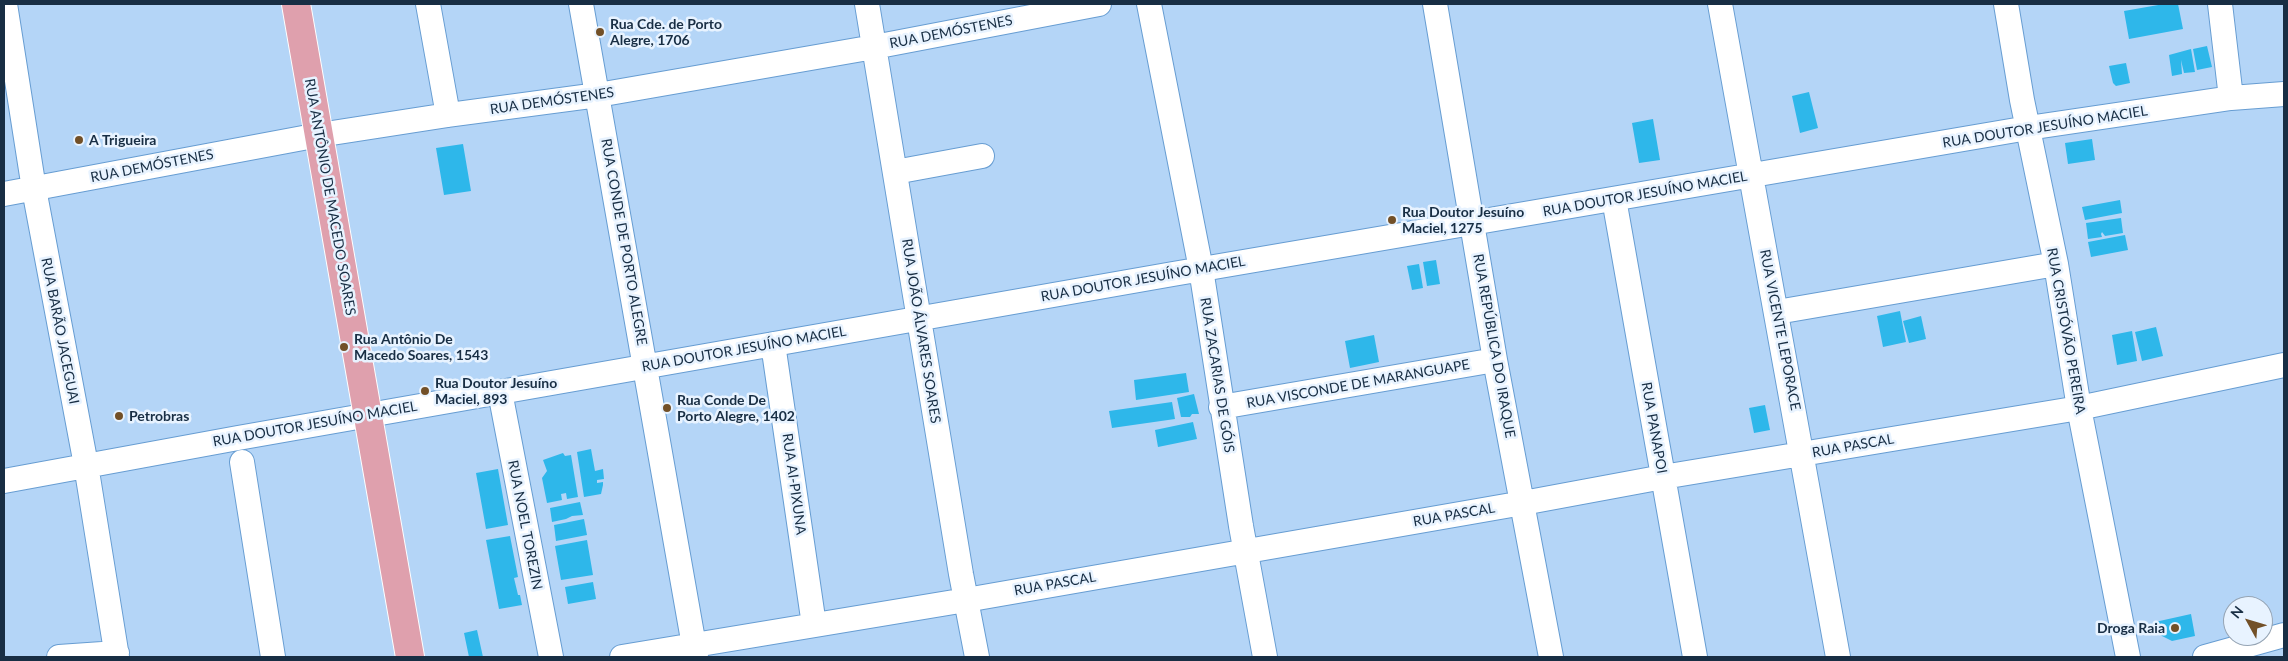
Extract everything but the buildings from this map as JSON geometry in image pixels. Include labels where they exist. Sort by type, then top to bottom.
[{"type":"main road","name":"RUA ANTÔNIO DE MACEDO SOARES","points":[[296,4],[410,657]]},
{"type":"street","name":"RUA BARÃO JACEGUAI","points":[[5,4],[34,189],[86,465],[117,655]]},
{"type":"street","points":[[428,4],[448,114]]},
{"type":"street","name":"RUA CONDE DE PORTO ALEGRE","points":[[581,4],[695,651]]},
{"type":"street","name":"RUA JOÃO ÁLVARES SOARES","points":[[867,4],[918,318],[977,657]]},
{"type":"street","name":"RUA DEMÓSTENES","points":[[4,194],[319,135],[448,114],[598,95],[874,47],[1099,4]]},
{"type":"street","name":"RUA ZACARIAS DE GÓIS","points":[[1149,4],[1200,269],[1221,407],[1265,657]]},
{"type":"street","name":"RUA REPÚBLICA DO IRAQUE","points":[[1435,4],[1495,360],[1552,657]]},
{"type":"street","name":"RUA VICENTE LEPORACE","points":[[1720,4],[1838,657]]},
{"type":"street","name":"RUA CRISTÓVÃO PEREIRA","points":[[2006,4],[2028,128],[2056,264],[2079,408],[2128,657]]},
{"type":"street","points":[[2220,4],[2231,98]]},
{"type":"street","name":"RUA DOUTOR JESUÍNO MACIEL","points":[[4,481],[918,318],[1750,175],[2028,128],[2231,98],[2284,94]]},
{"type":"street","points":[[895,172],[982,156]]},
{"type":"street","name":"RUA PANAPOI","points":[[1614,199],[1695,657]]},
{"type":"street","points":[[1777,312],[2056,264]]},
{"type":"street","name":"RUA AI-PIXUNA","points":[[773,344],[814,625]]},
{"type":"street","name":"RUA VISCONDE DE MARANGUAPE","points":[[1221,407],[1495,360]]},
{"type":"street","name":"RUA PASCAL","points":[[622,657],[695,651],[814,625],[1523,503],[1663,477],[2079,408],[2284,365]]},
{"type":"street","name":"RUA NOEL TOREZIN","points":[[500,392],[550,657]]},
{"type":"street","points":[[242,462],[273,657]]},
{"type":"street","points":[[2213,656],[2284,635]]},
{"type":"street","points":[[59,657],[117,655]]},
{"type":"place","name":"Rua Cde. de Porto Alegre, 1706","points":[[600,32]]},
{"type":"place","name":"A Trigueira","points":[[79,140]]},
{"type":"place","name":"Rua Doutor Jesuíno Maciel, 1275","points":[[1392,220]]},
{"type":"place","name":"Rua Antônio De Macedo Soares, 1543","points":[[344,347]]},
{"type":"place","name":"Rua Doutor Jesuíno Maciel, 893","points":[[425,391]]},
{"type":"place","name":"Rua Conde De Porto Alegre, 1402","points":[[667,408]]},
{"type":"place","name":"Petrobras","points":[[119,416]]},
{"type":"place","name":"Droga Raia","points":[[2175,628]]}]
